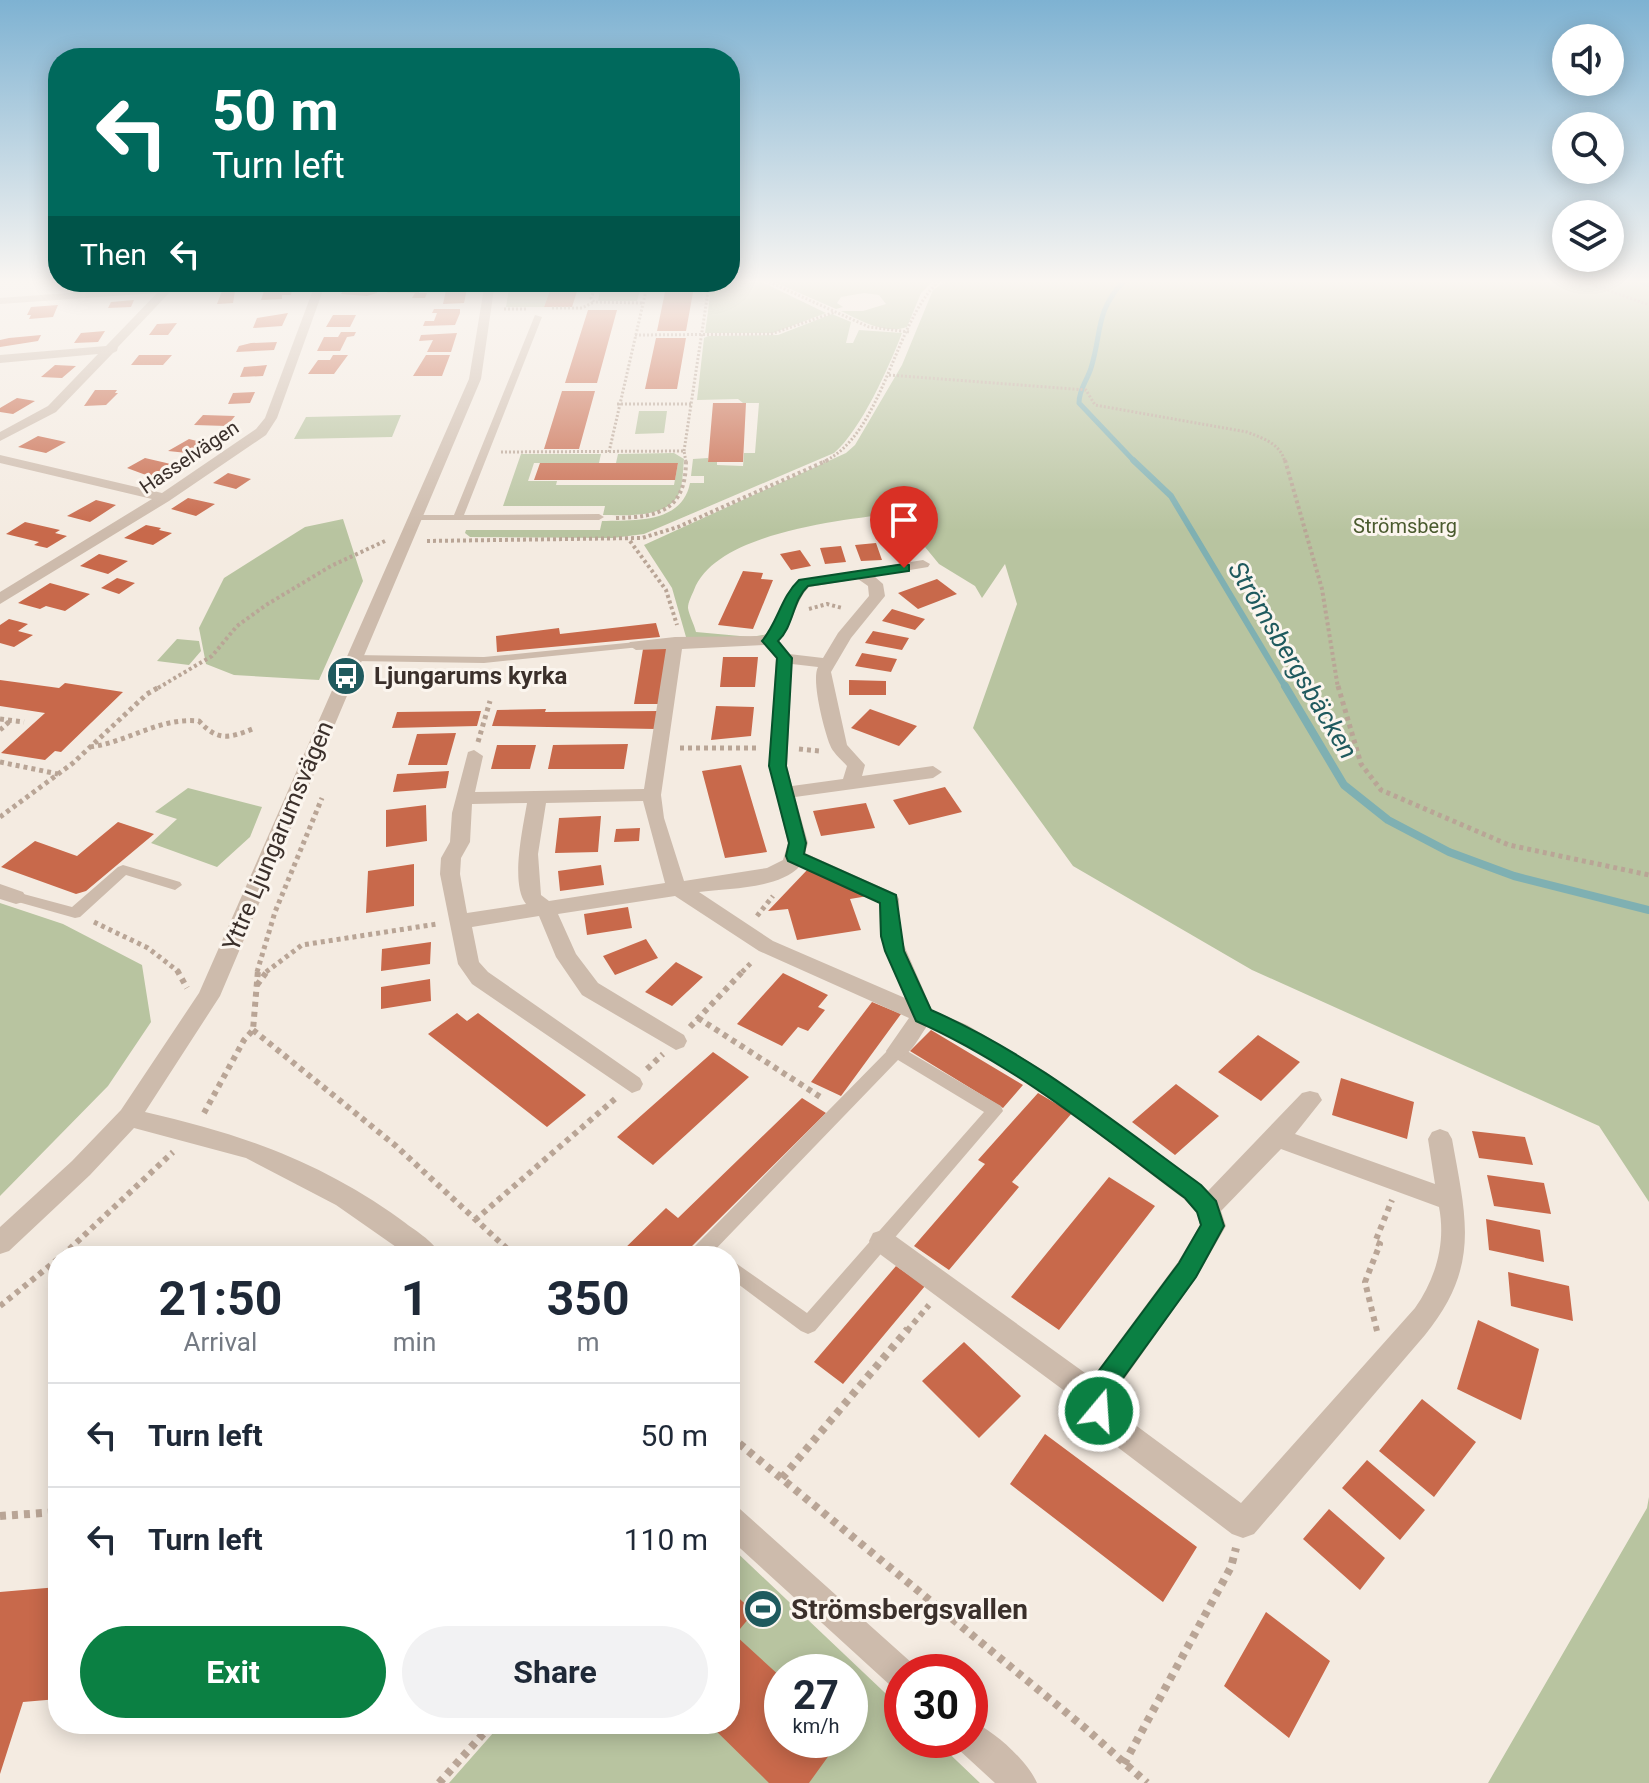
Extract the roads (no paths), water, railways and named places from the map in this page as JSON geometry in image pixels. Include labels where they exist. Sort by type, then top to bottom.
[{"type":"street","points":[[0,437],[52,409],[97,365]]},
{"type":"street","name":"Hasselvägen","points":[[0,599],[247,444],[271,418],[290,365]]},
{"type":"street","name":"Yttre Ljungarumsvägen","points":[[0,1243],[81,1168],[129,1117],[209,996],[475,379],[477,365]]},
{"type":"street","points":[[0,459],[164,498]]},
{"type":"street","points":[[636,645],[763,643],[778,633],[794,592],[804,583],[923,564]]},
{"type":"street","points":[[850,784],[856,765],[841,749],[828,704],[823,672],[826,663],[877,596],[877,589],[869,578],[859,573]]},
{"type":"street","points":[[770,641],[784,658],[778,748],[783,793],[798,843],[789,863]]},
{"type":"street","points":[[675,642],[652,795],[661,843],[676,887],[766,946],[959,1031],[1038,1078],[1193,1192],[1208,1208],[1213,1226],[1187,1270],[1095,1397]]},
{"type":"street","points":[[784,658],[826,663]]},
{"type":"street","points":[[474,756],[460,842],[451,858],[450,874],[469,964],[480,978],[632,1084]]},
{"type":"street","points":[[783,793],[933,772]]},
{"type":"street","points":[[465,798],[652,795]]},
{"type":"street","points":[[537,798],[530,832],[531,898],[545,908],[567,957],[590,989],[676,1041]]},
{"type":"street","points":[[461,921],[676,887],[698,887],[789,863],[889,899],[890,936],[894,951],[923,1015]]},
{"type":"street","points":[[897,1051],[923,1015]]},
{"type":"street","points":[[1208,1208],[1310,1100]]},
{"type":"street","points":[[129,1117],[252,1150],[326,1186],[416,1246]]},
{"type":"street","points":[[1277,1138],[1450,1200]]},
{"type":"street","points":[[882,1241],[1095,1397],[1105,1420],[1243,1523],[1383,1360],[1410,1334],[1437,1296],[1457,1230],[1440,1139]]},
{"type":"street","points":[[740,1528],[884,1659]]},
{"type":"street","points":[[988,1754],[1020,1783]]},
{"type":"lane","points":[[458,518],[519,365]]},
{"type":"lane","points":[[414,518],[599,517]]},
{"type":"lane","points":[[354,658],[484,660],[636,645]]},
{"type":"lane","points":[[8,894],[75,913],[123,870],[175,885]]},
{"type":"lane","points":[[713,1246],[897,1051],[995,1111],[808,1325],[740,1274]]},
{"type":"waterway","name":"Strömsbergsbäcken","points":[[1092,365],[1079,403],[1134,461]]},
{"type":"waterway","name":"Strömsbergsbäcken","points":[[1134,461],[1171,496],[1286,688]]},
{"type":"waterway","name":"Strömsbergsbäcken","points":[[1285,686],[1344,785],[1388,820],[1449,852],[1514,876],[1649,910]]},
{"type":"place","name":"Ljungarums kyrka","points":[[346,676]]},
{"type":"place","name":"Strömsbergsvallen","points":[[763,1609]]},
{"type":"park label","name":"Strömsberg","points":[[1405,526]]}]
